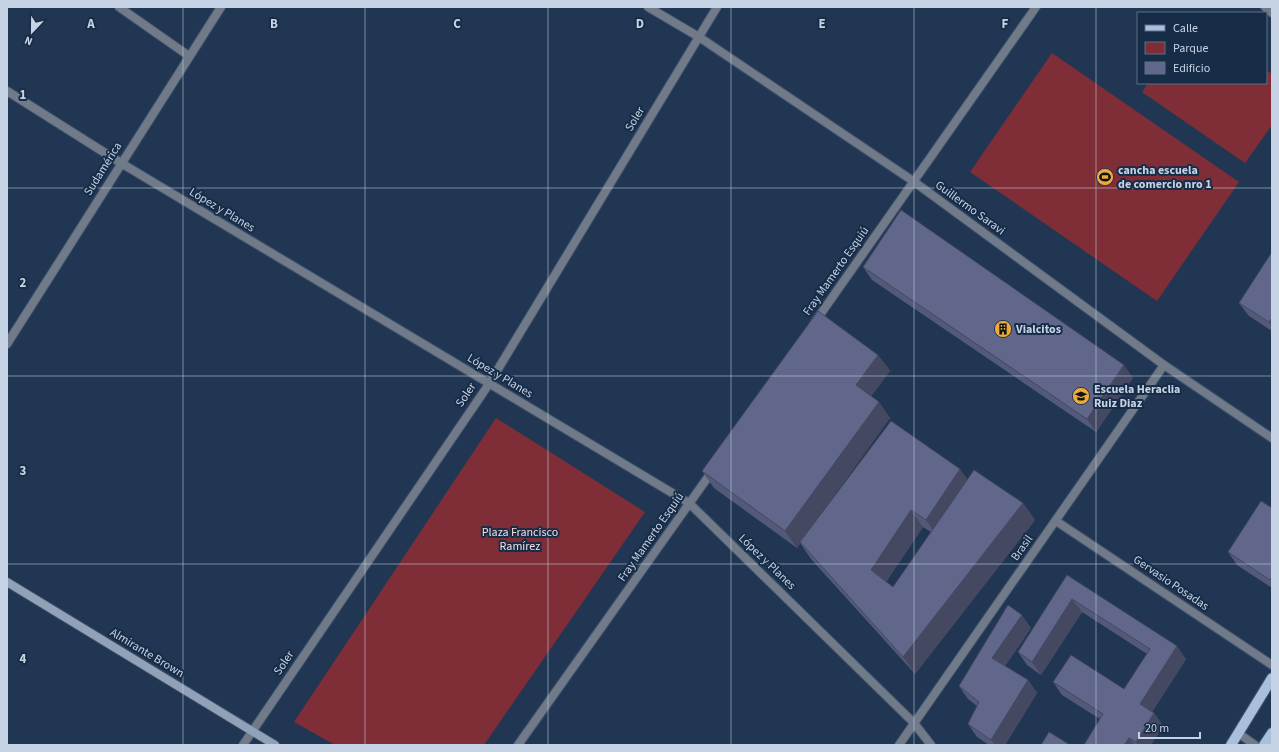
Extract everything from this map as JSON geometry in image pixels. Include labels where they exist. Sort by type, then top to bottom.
[{"type":"main road","name":"Almirante Brown","points":[[7,582],[275,745]]},
{"type":"main road","points":[[1231,745],[1272,678]]},
{"type":"main road","points":[[1264,745],[1272,733]]},
{"type":"street","points":[[119,7],[189,56]]},
{"type":"street","name":"Sudamérica","points":[[7,344],[221,7]]},
{"type":"street","name":"Guillermo Saravi","points":[[648,7],[699,37],[913,181],[1164,365],[1272,438]]},
{"type":"street","name":"Soler","points":[[243,745],[488,384],[717,7]]},
{"type":"street","points":[[1265,7],[1272,12]]},
{"type":"street","name":"Fray Mamerto Esquiú","points":[[812,326],[1035,8]]},
{"type":"street","name":"López y Planes","points":[[7,91],[121,163],[689,503],[914,723],[931,745]]},
{"type":"street","name":"Brasil","points":[[899,745],[1164,365]]},
{"type":"street","name":"Fray Mamerto Esquiú","points":[[518,745],[717,464]]},
{"type":"street","name":"Gervasio Posadas","points":[[1056,520],[1272,665]]},
{"type":"street","points":[[1238,733],[1256,745]]},
{"type":"green space","name":"cancha escuela de comercio nro 1","points":[[1052,53],[1239,182],[1157,301],[970,172]]},
{"type":"green space","points":[[1267,71],[1272,74],[1272,125],[1245,163],[1142,92],[1147,84],[1267,84]]},
{"type":"green space","name":"Plaza Francisco Ramírez","points":[[496,418],[645,512],[484,745],[335,745],[294,722]]},
{"type":"building","name":"Vialcitos","points":[[901,210],[1124,365],[1087,419],[863,267]]},
{"type":"building","points":[[1272,252],[1272,318],[1269,322],[1239,303]]},
{"type":"building","points":[[818,311],[878,355],[856,385],[879,402],[785,531],[702,471]]},
{"type":"building","points":[[891,421],[960,469],[926,520],[911,510],[871,570],[893,587],[974,470],[1023,503],[903,657],[800,542]]},
{"type":"building","points":[[1261,501],[1272,508],[1272,577],[1270,580],[1228,552]]},
{"type":"building","points":[[1067,575],[1177,646],[1140,704],[1154,713],[1136,742],[1129,738],[1124,745],[1084,745],[1103,714],[1053,682],[1071,655],[1124,689],[1150,649],[1072,599],[1032,662],[1018,652]]},
{"type":"building","points":[[1008,605],[1022,615],[992,658],[1028,680],[991,740],[968,724],[979,702],[959,686]]},
{"type":"building","points":[[1049,732],[1070,745],[1041,745]]},
{"type":"place","name":"cancha escuela de comercio nro 1","points":[[1105,177]]},
{"type":"place","name":"Vialcitos","points":[[1003,329]]},
{"type":"place","name":"Escuela Heraclia Ruiz Diaz","points":[[1081,396]]}]
